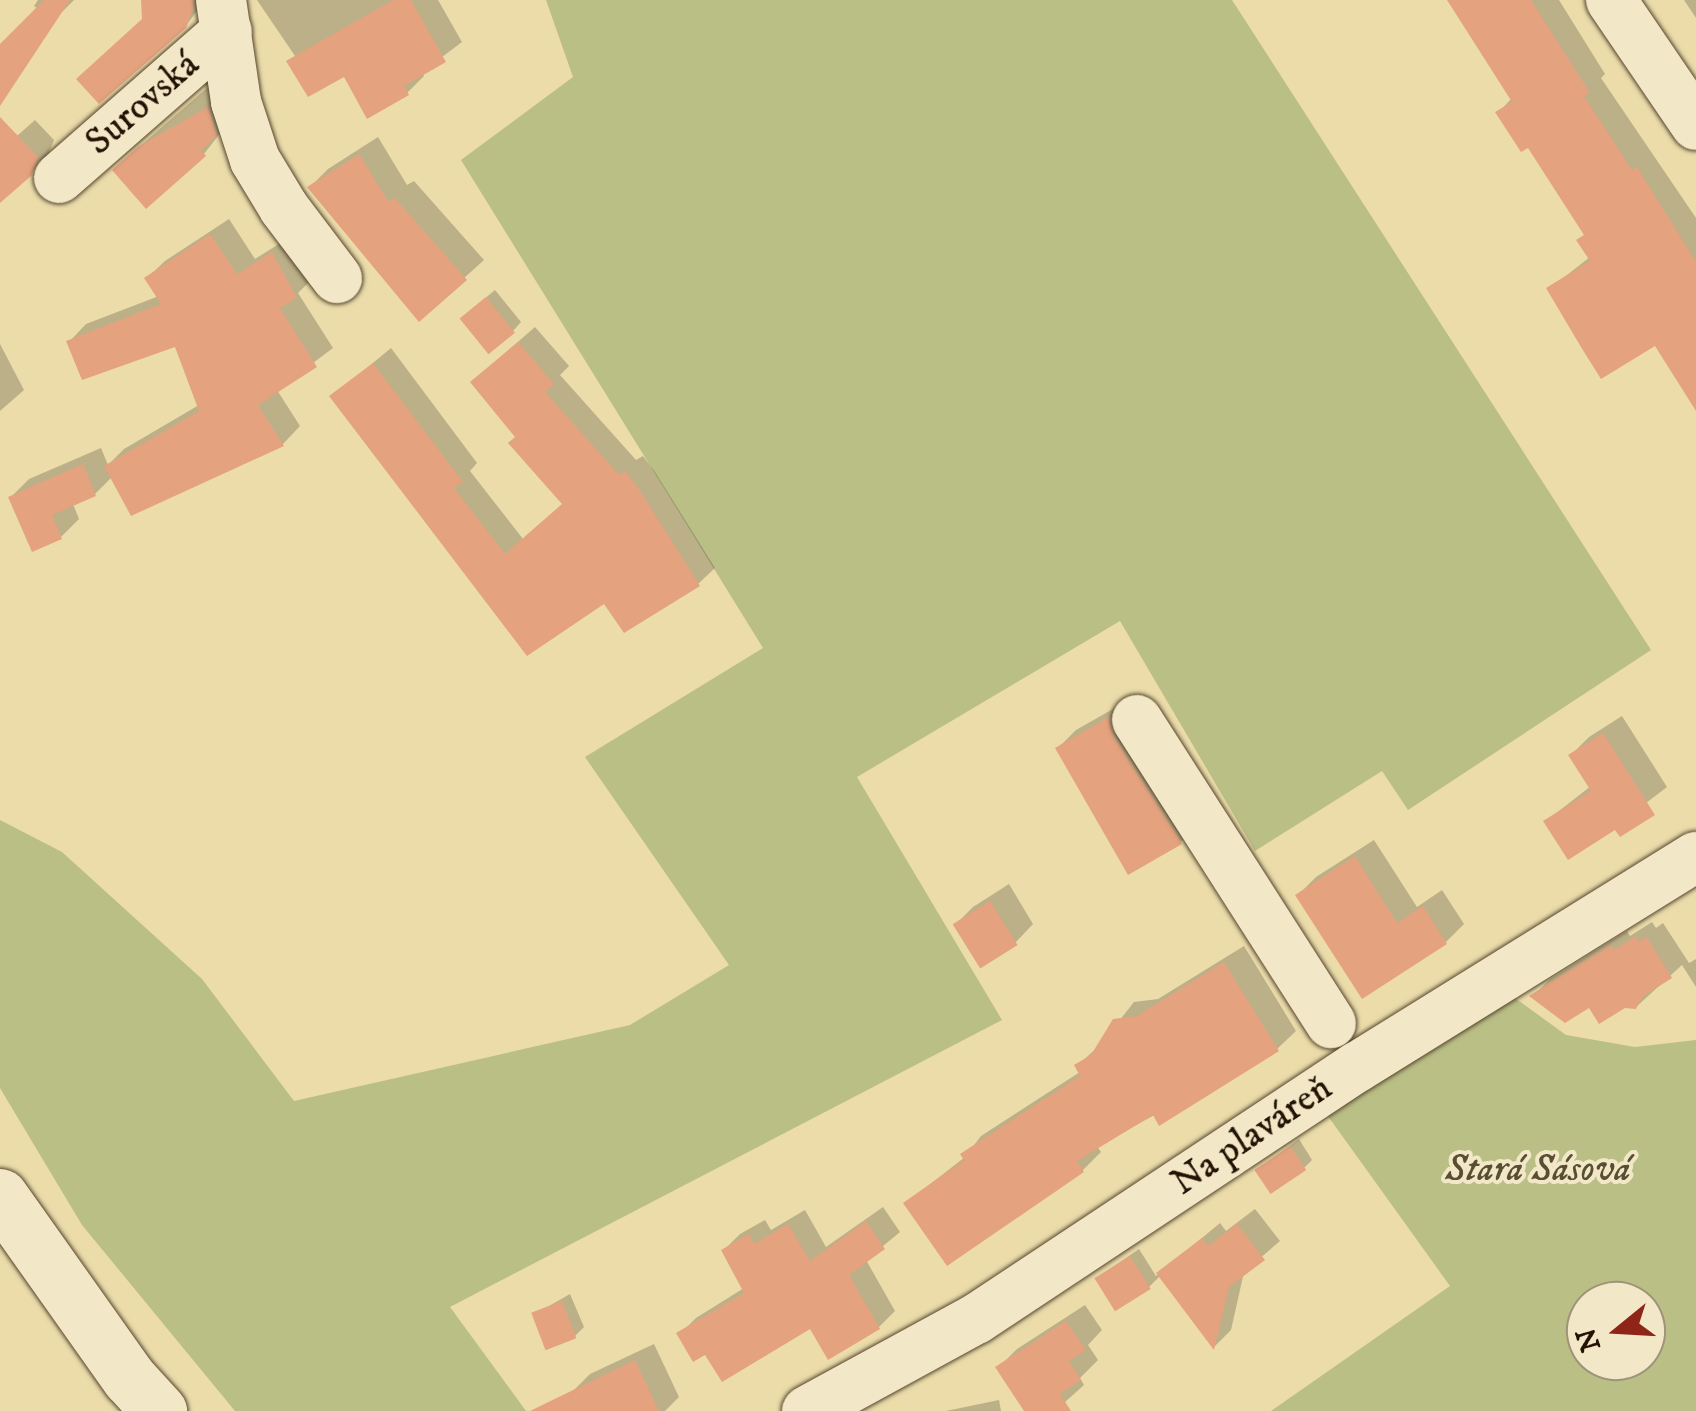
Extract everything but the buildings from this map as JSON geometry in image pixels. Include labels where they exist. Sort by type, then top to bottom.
[{"type":"street","points":[[1611,0],[1696,126]]},
{"type":"street","name":"Surovská","points":[[59,178],[224,16]]},
{"type":"street","name":"Surovská","points":[[224,16],[236,102],[255,160],[284,208],[337,278]]},
{"type":"street","points":[[1137,720],[1331,1023]]},
{"type":"street","name":"Na plaváreň","points":[[807,1411],[976,1319],[1357,1067],[1696,857]]},
{"type":"street","points":[[0,1196],[129,1378],[159,1411]]},
{"type":"green space","points":[[546,0],[1232,0],[1651,650],[1408,810],[1382,771],[1255,851],[1120,621],[857,777],[1002,1020],[450,1307],[526,1411],[235,1411],[82,1225],[0,1088],[0,820],[62,852],[202,979],[294,1101],[630,1025],[729,965],[585,757],[763,648],[461,160],[573,77]]},
{"type":"green space","name":"Stará Sásová","points":[[1508,993],[1566,1035],[1635,1047],[1696,1040],[1696,1411],[1271,1411],[1450,1286],[1325,1112]]}]
